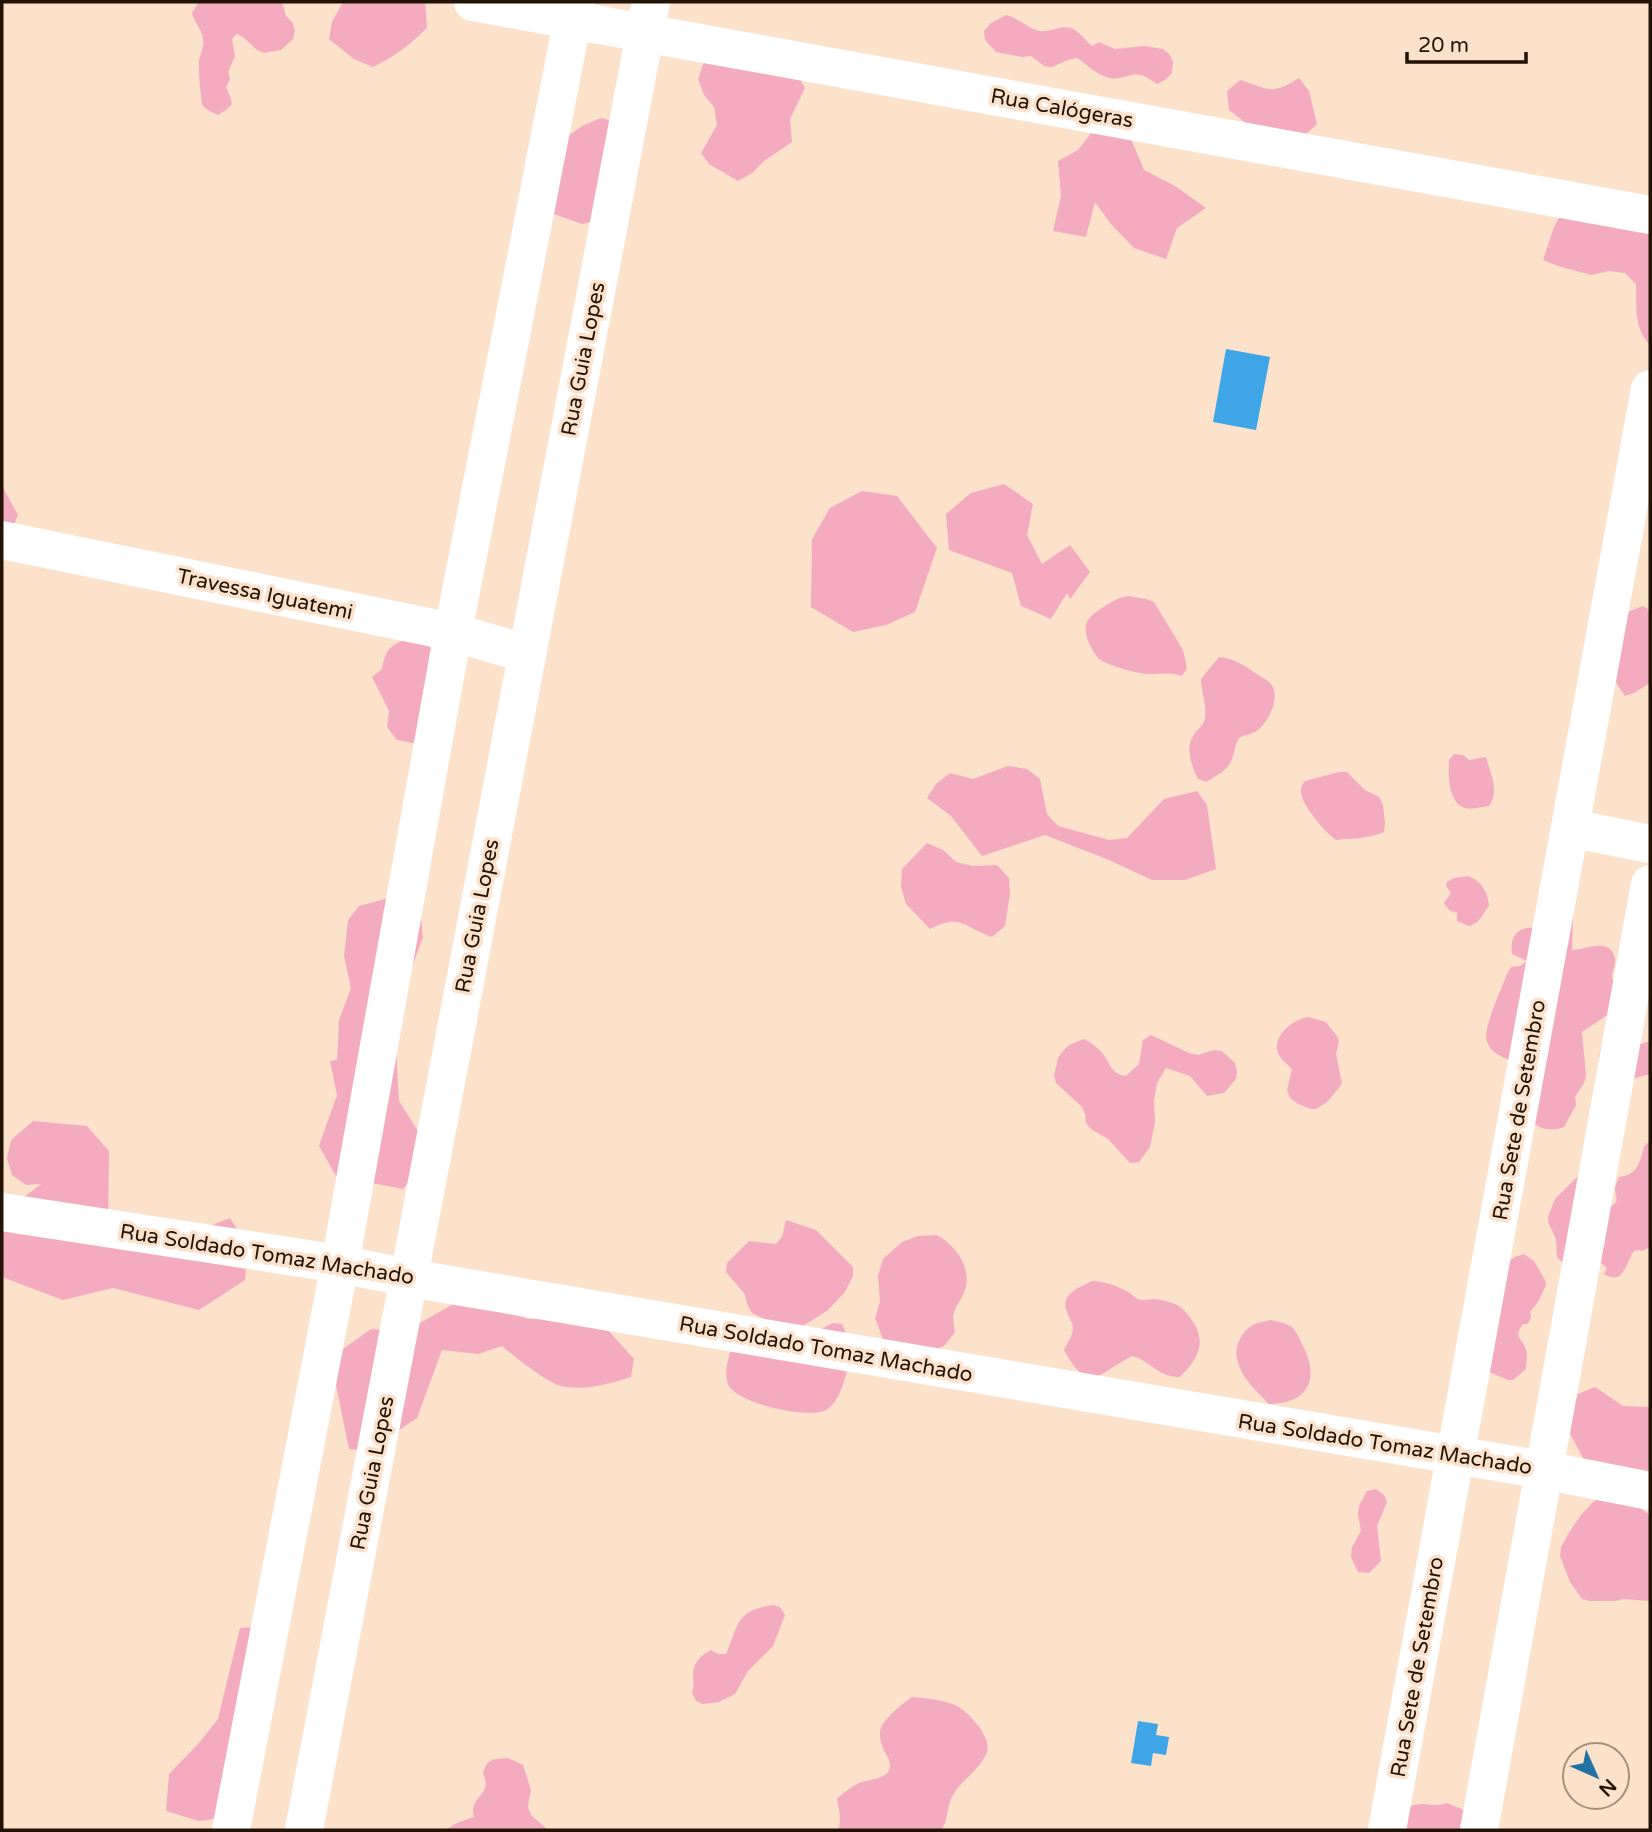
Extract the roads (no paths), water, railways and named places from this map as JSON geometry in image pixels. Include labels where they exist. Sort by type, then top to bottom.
[{"type":"main road","name":"Rua Calógeras","points":[[473,2],[648,17],[1650,215]]},
{"type":"main road","points":[[231,1830],[340,1264],[453,632],[575,11]]},
{"type":"main road","name":"Rua Guia Lopes","points":[[304,1830],[648,17]]},
{"type":"main road","name":"Rua Sete de Setembro","points":[[1387,1830],[1650,389]]},
{"type":"main road","name":"Travessa Iguatemi","points":[[2,540],[453,632],[527,654]]},
{"type":"main road","points":[[1570,828],[1650,844]]},
{"type":"main road","points":[[1479,1830],[1650,884]]},
{"type":"main road","name":"Rua Soldado Tomaz Machado","points":[[2,1212],[340,1264],[409,1278],[1544,1470],[1650,1491]]},
{"type":"water","points":[[1226,349],[1270,357],[1256,430],[1213,422]]},
{"type":"water","points":[[1138,1721],[1158,1724],[1156,1735],[1169,1737],[1166,1755],[1153,1753],[1151,1766],[1131,1763]]}]
